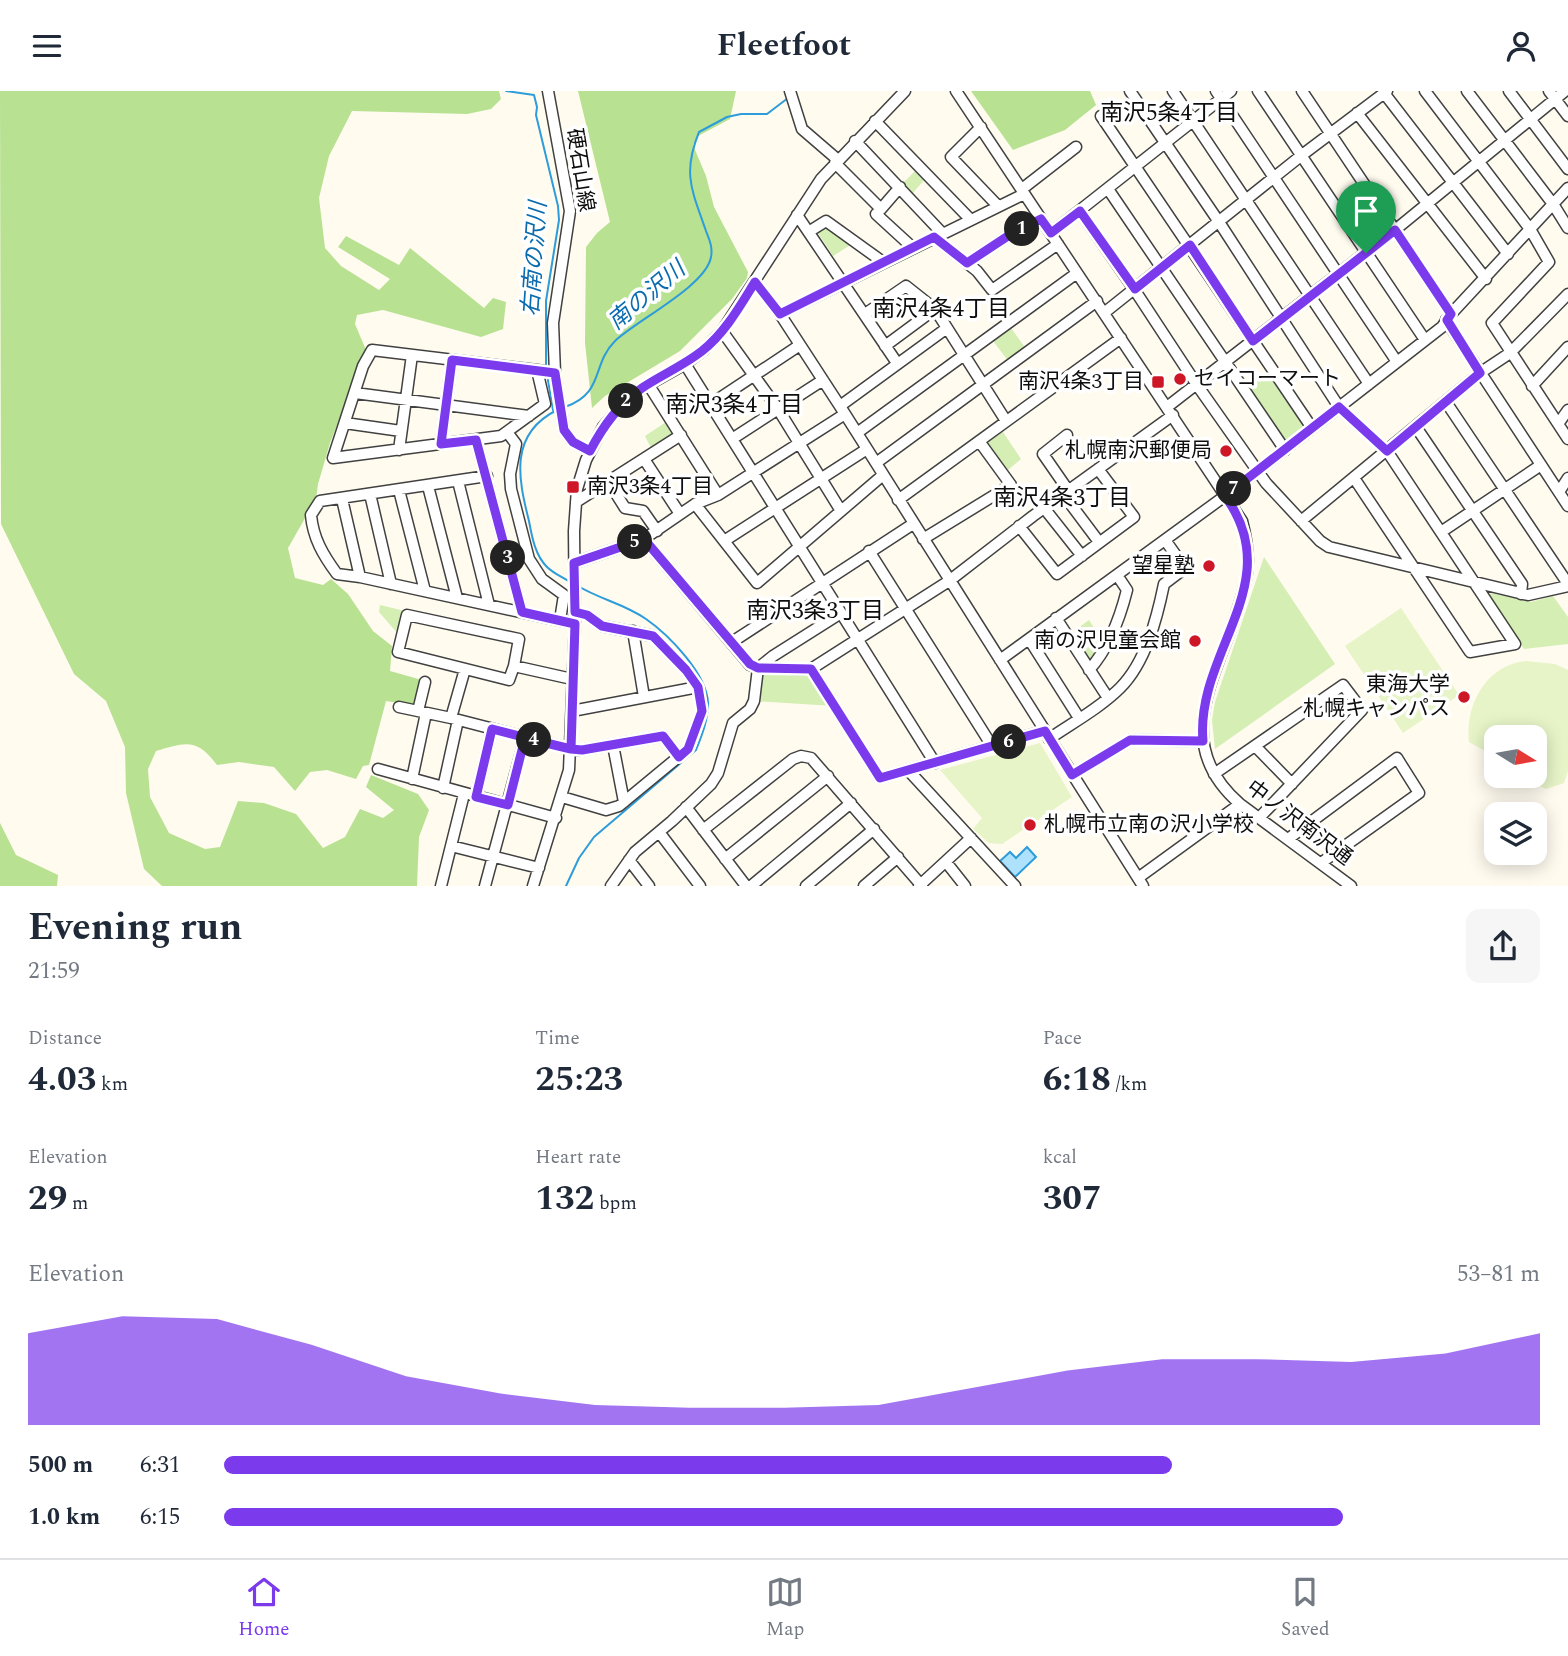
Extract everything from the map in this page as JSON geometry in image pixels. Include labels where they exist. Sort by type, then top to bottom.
[{"type":"street","name":"硬石山線","points":[[548,91],[570,211],[553,323],[555,373],[558,398],[568,436],[590,451]]},
{"type":"street","points":[[790,91],[802,129],[881,209]]},
{"type":"street","points":[[533,886],[569,771],[575,624],[576,502],[577,489],[590,451],[603,427],[620,407],[648,384],[685,364],[705,349],[722,331],[821,179],[905,91]]},
{"type":"street","name":"中ノ沢南沢通","points":[[956,91],[1241,521],[1247,539],[1248,569],[1242,597],[1206,697],[1202,722],[1203,741],[1214,774],[1240,804],[1351,886]]},
{"type":"street","points":[[1130,91],[1339,407],[1387,451],[1515,644],[1470,652],[1354,478]]},
{"type":"street","points":[[1173,91],[1369,384]]},
{"type":"street","points":[[1051,233],[1193,120],[1218,95],[1231,91]]},
{"type":"street","points":[[1258,91],[1425,340]]},
{"type":"street","points":[[1302,91],[1395,230],[1480,373],[1568,506]]},
{"type":"street","points":[[1425,91],[1530,229],[1549,262],[1492,323],[1568,439]]},
{"type":"street","points":[[1467,91],[1553,204],[1568,228]]},
{"type":"street","points":[[1509,91],[1568,169]]},
{"type":"street","points":[[1104,313],[1331,132],[1386,92],[1508,254]]},
{"type":"street","points":[[644,539],[750,664],[758,668],[811,669],[949,581],[1098,469],[1225,363],[1504,141],[1530,119],[1552,95],[1566,92]]},
{"type":"street","points":[[1218,95],[1397,362]]},
{"type":"street","points":[[1552,95],[1568,116]]},
{"type":"street","points":[[1357,113],[1486,279]]},
{"type":"street","points":[[1101,116],[1312,428]]},
{"type":"street","points":[[875,121],[970,219]]},
{"type":"street","points":[[981,127],[951,157],[998,206]]},
{"type":"street","points":[[855,141],[900,187],[938,235],[992,290],[1058,244]]},
{"type":"street","points":[[780,314],[1023,192],[1076,147]]},
{"type":"street","points":[[900,187],[876,214],[912,247]]},
{"type":"street","points":[[1000,660],[1225,496],[1442,327],[1568,188]]},
{"type":"street","points":[[1108,189],[1285,450]]},
{"type":"street","points":[[1080,211],[1257,471],[1301,521],[1329,547],[1521,593],[1533,594],[1568,585],[1446,402]]},
{"type":"street","points":[[797,215],[897,363]]},
{"type":"street","points":[[967,263],[1011,234],[1041,219]]},
{"type":"street","points":[[810,231],[826,221],[883,262]]},
{"type":"street","points":[[857,433],[1077,273]]},
{"type":"street","points":[[755,282],[780,314],[843,410],[1141,882],[1240,804]]},
{"type":"street","points":[[865,314],[906,286],[935,309],[1006,421]]},
{"type":"street","points":[[1301,521],[1480,373],[1510,353],[1568,294]]},
{"type":"street","points":[[876,463],[1097,301]]},
{"type":"street","points":[[886,346],[935,309]]},
{"type":"street","points":[[574,563],[644,539],[695,504],[718,495],[800,444],[897,363],[947,328]]},
{"type":"street","points":[[722,331],[778,409],[841,511]]},
{"type":"street","points":[[898,500],[1121,338]]},
{"type":"street","points":[[711,404],[800,345]]},
{"type":"street","points":[[1532,386],[1568,347]]},
{"type":"street","points":[[537,370],[545,404],[501,436],[333,458],[363,366],[372,350],[537,370],[555,373]]},
{"type":"street","points":[[398,450],[412,355]]},
{"type":"street","points":[[441,444],[452,360]]},
{"type":"street","points":[[685,364],[935,763]]},
{"type":"street","points":[[732,439],[823,380]]},
{"type":"street","points":[[648,384],[718,495]]},
{"type":"street","points":[[355,393],[529,416]]},
{"type":"street","points":[[1558,424],[1568,410]]},
{"type":"street","points":[[345,423],[401,431]]},
{"type":"street","points":[[1416,427],[1522,584],[1521,593]]},
{"type":"street","points":[[508,432],[516,444],[510,474],[511,489],[529,559],[542,579],[564,595],[560,620]]},
{"type":"street","points":[[576,502],[681,435]]},
{"type":"street","points":[[1068,435],[1042,454],[1099,542]]},
{"type":"street","points":[[476,440],[522,612]]},
{"type":"street","points":[[923,539],[1011,485],[979,441]]},
{"type":"street","points":[[723,541],[867,449]]},
{"type":"street","points":[[644,459],[680,515]]},
{"type":"street","points":[[1441,532],[1541,465]]},
{"type":"street","points":[[1019,526],[1057,574],[1082,556],[1134,517],[1098,469]]},
{"type":"street","points":[[695,504],[757,583],[883,475]]},
{"type":"street","points":[[487,476],[320,501],[311,515],[312,530],[323,555],[337,574],[575,624]]},
{"type":"street","points":[[1559,492],[1568,478]]},
{"type":"street","points":[[458,481],[489,605]]},
{"type":"street","points":[[608,481],[625,508],[643,511],[657,531]]},
{"type":"street","points":[[428,486],[457,598]]},
{"type":"street","points":[[399,490],[425,591]]},
{"type":"street","points":[[370,495],[391,584]]},
{"type":"street","points":[[342,499],[360,577]]},
{"type":"street","points":[[1044,507],[1082,556]]},
{"type":"street","points":[[732,642],[913,524]]},
{"type":"street","points":[[811,669],[880,778],[992,746],[1047,735],[1108,698],[1122,687],[1136,666],[1159,607],[1164,583],[1185,568],[1165,540]]},
{"type":"street","points":[[869,551],[992,746]]},
{"type":"street","points":[[1090,670],[1110,639],[1121,612],[1127,590],[1116,575]]},
{"type":"street","points":[[562,797],[606,810],[619,806],[688,749],[702,711],[698,687],[686,670],[653,636],[602,626],[575,609]]},
{"type":"street","points":[[611,886],[635,852],[711,784],[718,773],[733,723],[750,709],[754,701],[758,668],[841,613]]},
{"type":"street","points":[[407,615],[519,639],[514,666],[509,680],[398,652],[407,615]]},
{"type":"street","points":[[1056,618],[1108,698]]},
{"type":"street","points":[[633,631],[644,697]]},
{"type":"street","points":[[1029,639],[1079,718]]},
{"type":"street","points":[[514,666],[572,679]]},
{"type":"street","points":[[443,788],[465,669]]},
{"type":"street","points":[[412,779],[425,682]]},
{"type":"street","points":[[1214,774],[1343,685],[1362,710],[1259,818]]},
{"type":"street","points":[[572,711],[698,687]]},
{"type":"street","points":[[399,707],[571,749],[582,750],[663,736],[679,757]]},
{"type":"street","points":[[476,797],[492,729]]},
{"type":"street","points":[[485,886],[525,738]]},
{"type":"street","points":[[1072,775],[1130,740],[1203,741]]},
{"type":"street","points":[[613,745],[624,802]]},
{"type":"street","points":[[1255,746],[1292,784]]},
{"type":"street","points":[[703,830],[793,759],[801,756],[811,758],[828,776],[921,885],[971,838]]},
{"type":"street","points":[[1288,839],[1396,758],[1419,793],[1321,863]]},
{"type":"street","points":[[378,769],[556,818]]},
{"type":"street","points":[[908,770],[1015,886]]},
{"type":"street","points":[[725,859],[828,776]]},
{"type":"street","points":[[441,886],[464,794]]},
{"type":"street","points":[[686,807],[749,886],[851,803]]},
{"type":"street","points":[[806,886],[874,829]]},
{"type":"street","points":[[659,832],[700,886]]},
{"type":"street","points":[[451,846],[539,868]]},
{"type":"street","points":[[864,886],[898,857]]},
{"type":"street","points":[[629,860],[649,886]]},
{"type":"street","points":[[946,862],[965,886]]},
{"type":"green space","points":[[0,91],[499,91],[501,99],[491,109],[467,114],[352,111],[329,156],[319,198],[325,248],[341,266],[379,290],[390,279],[338,247],[346,236],[399,265],[410,248],[484,308],[493,298],[506,302],[503,329],[481,337],[383,310],[357,315],[355,324],[366,350],[330,443],[316,499],[288,548],[295,578],[323,585],[331,579],[348,594],[373,631],[392,646],[390,671],[422,680],[416,706],[386,701],[369,765],[363,766],[356,779],[327,770],[310,772],[295,791],[274,767],[239,762],[217,765],[197,746],[183,744],[156,751],[148,769],[150,797],[169,833],[205,849],[220,847],[238,801],[264,803],[296,814],[323,848],[345,837],[360,809],[383,818],[394,810],[366,787],[371,775],[418,794],[429,810],[419,837],[417,886],[162,886],[144,869],[126,793],[125,747],[106,701],[74,674],[1,524]]},
{"type":"green space","points":[[578,91],[736,91],[730,119],[698,136],[693,145],[706,176],[714,207],[748,272],[747,278],[732,299],[680,351],[605,396],[592,408],[585,343],[586,247],[610,222]]},
{"type":"green space","points":[[971,91],[1090,91],[1096,105],[1065,130],[1013,150]]},
{"type":"green space","points":[[917,169],[925,179],[912,194],[902,184]]},
{"type":"green space","points":[[826,225],[852,244],[833,256],[818,233]]},
{"type":"green space","points":[[1011,328],[1026,349],[1009,362],[993,341]]},
{"type":"green space","points":[[1267,372],[1303,426],[1303,430],[1287,443],[1283,442],[1247,389]]},
{"type":"green space","points":[[666,422],[674,434],[651,448],[645,436]]},
{"type":"green space","points":[[1003,432],[1021,459],[1008,470],[987,444]]},
{"type":"green space","points":[[1264,557],[1335,664],[1215,749],[1212,720],[1215,702]]},
{"type":"green space","points":[[1491,593],[1531,602],[1553,596],[1568,617],[1568,644],[1524,649],[1488,597]]},
{"type":"green space","points":[[380,605],[405,611],[399,635],[379,612]]},
{"type":"green space","points":[[1401,608],[1459,695],[1403,733],[1345,646]]},
{"type":"green space","points":[[1089,620],[1104,643],[1089,665],[1070,634]]},
{"type":"green space","points":[[1526,661],[1555,664],[1568,670],[1568,771],[1564,783],[1546,789],[1544,788],[1547,788],[1547,725],[1484,725],[1484,750],[1469,742],[1471,714],[1481,689],[1500,670]]},
{"type":"green space","points":[[758,668],[811,669],[834,706],[754,701]]},
{"type":"green space","points":[[1040,743],[1072,797],[1002,844],[989,843],[973,829],[982,818],[940,770]]},
{"type":"green space","points":[[0,823],[16,855],[58,875],[57,886],[0,886]]},
{"type":"water","points":[[1027,847],[1036,857],[1015,877],[1000,861],[1010,852],[1016,858]]},
{"type":"waterway","name":"右南の沢川","points":[[506,91],[534,95],[536,115],[558,206],[559,220],[546,301],[546,369]]},
{"type":"waterway","name":"南の沢川","points":[[565,407],[586,394],[615,341],[684,291],[706,268],[711,257],[711,246],[693,193],[690,171],[699,132],[727,117],[767,114],[788,98]]},
{"type":"waterway","name":"右南の沢川","points":[[547,374],[553,410]]},
{"type":"waterway","name":"南の沢川","points":[[557,410],[531,431],[524,444],[520,473],[537,551],[547,567],[570,582]]},
{"type":"waterway","name":"南の沢川","points":[[566,886],[579,858],[594,837],[696,750],[706,721],[708,703],[706,692],[694,668],[665,635],[638,614],[578,586]]},
{"type":"place","name":"セイコーマート","points":[[1180,379]]},
{"type":"place","name":"南沢4条3丁目","points":[[1158,382]]},
{"type":"place","name":"札幌南沢郵便局","points":[[1226,451]]},
{"type":"place","name":"南沢3条4丁目","points":[[573,487]]},
{"type":"place","name":"望星塾","points":[[1209,566]]},
{"type":"place","name":"南の沢児童会館","points":[[1195,641]]},
{"type":"place","name":"東海大学 札幌キャンパス","points":[[1464,697]]},
{"type":"place","name":"札幌市立南の沢小学校","points":[[1030,825]]},
{"type":"district","name":"南沢5条4丁目","points":[[1169,113]]},
{"type":"district","name":"南沢4条4丁目","points":[[941,309]]},
{"type":"district","name":"南沢3条4丁目","points":[[734,405]]},
{"type":"district","name":"南沢4条3丁目","points":[[1062,498]]},
{"type":"district","name":"南沢3条3丁目","points":[[815,611]]},
{"type":"route","points":[[1366,253],[1253,341],[1190,245],[1135,289],[1080,211],[1051,233],[1041,219],[1011,234],[967,263],[934,237],[780,314],[755,282],[731,319],[705,349],[685,364],[639,390],[603,427],[590,451],[573,442],[564,430],[555,373],[452,360],[441,444],[476,440],[522,612],[575,624],[571,749],[525,738],[508,805],[476,797],[492,729],[571,749],[582,750],[663,736],[679,757],[688,749],[702,711],[698,687],[686,670],[653,636],[602,626],[587,615],[575,612],[574,563],[644,539],[750,664],[758,668],[811,669],[880,778],[1045,731],[1072,775],[1130,740],[1203,741],[1202,722],[1206,697],[1242,597],[1248,569],[1247,539],[1241,521],[1225,496],[1339,407],[1387,451],[1480,373],[1447,320],[1451,314],[1395,230],[1366,253]]}]
